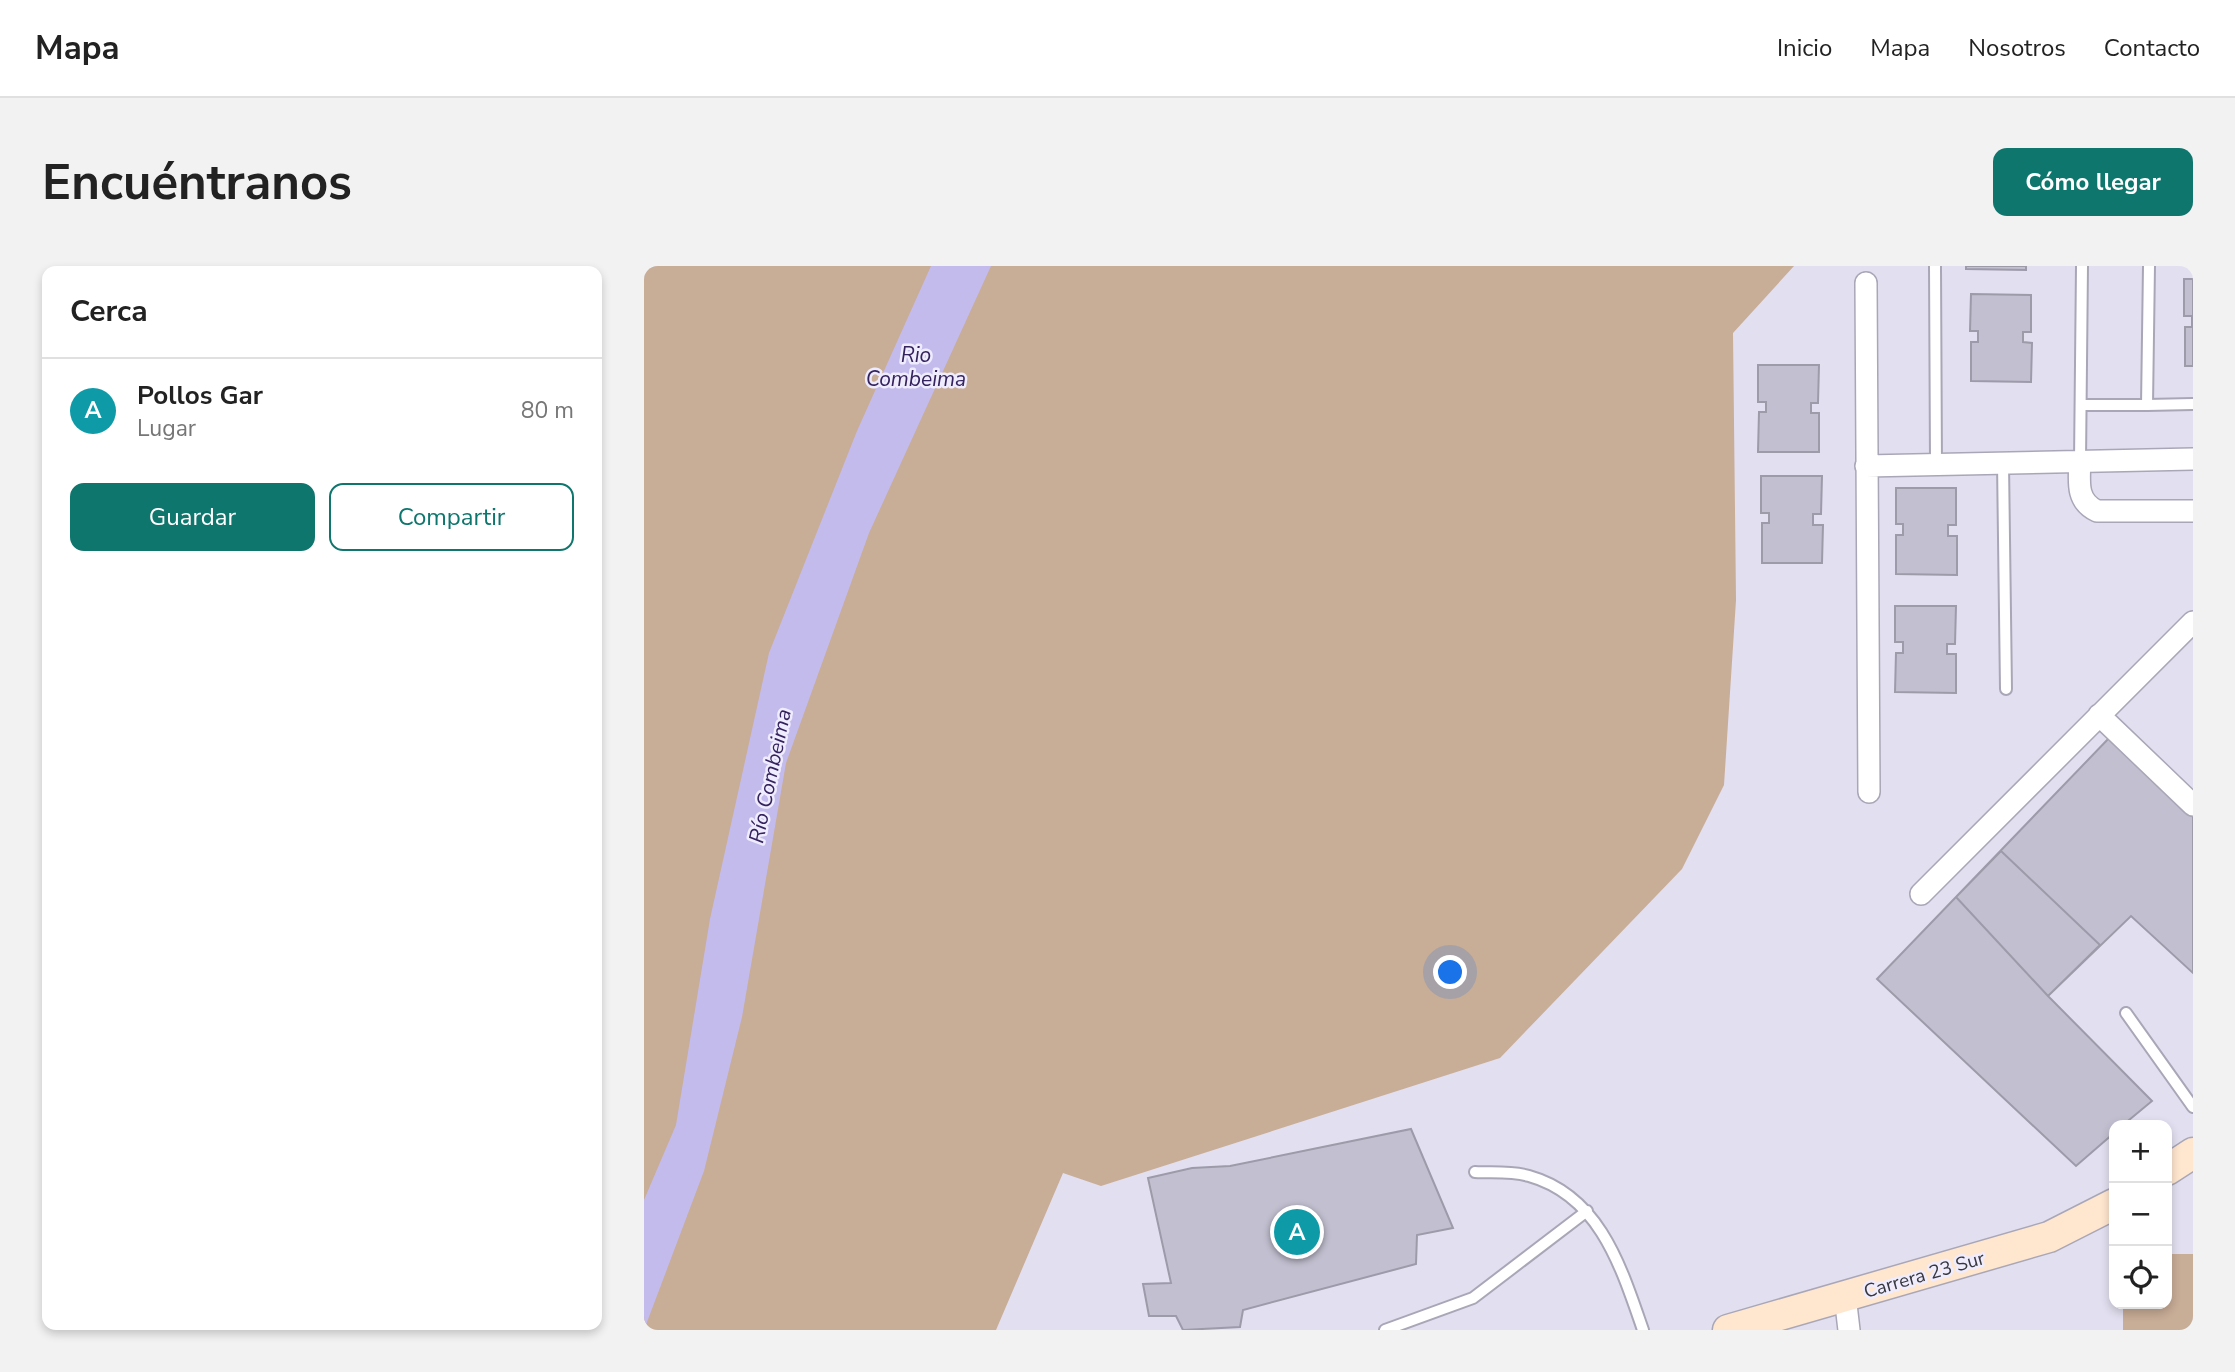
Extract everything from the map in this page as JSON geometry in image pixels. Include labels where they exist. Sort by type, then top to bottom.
[{"type":"main road","points":[[2172,1167],[2193,1153]]},
{"type":"main road","name":"Carrera 23 Sur","points":[[1728,1330],[2049,1237],[2109,1207]]},
{"type":"street","points":[[1866,283],[1869,792]]},
{"type":"street","points":[[1866,466],[2193,459]]},
{"type":"street","points":[[2080,461],[2081,497],[2086,506],[2097,511],[2193,511]]},
{"type":"street","points":[[1921,894],[2193,622]]},
{"type":"street","points":[[2099,715],[2193,806]]},
{"type":"street","points":[[1845,1296],[1849,1330]]},
{"type":"lane","points":[[1935,266],[1936,464]]},
{"type":"lane","points":[[2080,461],[2082,266]]},
{"type":"lane","points":[[2147,405],[2149,266]]},
{"type":"lane","points":[[2081,405],[2193,404]]},
{"type":"lane","points":[[2003,463],[2006,689]]},
{"type":"lane","points":[[2126,1013],[2193,1107]]},
{"type":"lane","points":[[1475,1172],[1526,1175],[1558,1186],[1587,1211],[1617,1257],[1643,1330]]},
{"type":"lane","points":[[1385,1330],[1472,1298],[1587,1211]]},
{"type":"shaded area","points":[[644,266],[1794,266],[1733,333],[1736,600],[1724,785],[1682,869],[1500,1058],[1101,1186],[1063,1173],[996,1330],[644,1330]]},
{"type":"shaded area","points":[[2172,1254],[2193,1254],[2193,1330],[2123,1330],[2123,1309],[2172,1309]]},
{"type":"water","name":"Rio Combeima","points":[[931,266],[991,266],[869,533],[786,763],[742,1017],[704,1171],[644,1330],[644,1200],[676,1125],[710,919],[769,653],[857,431]]},
{"type":"building","points":[[1966,266],[2026,266],[2026,270],[1966,269]]},
{"type":"building","points":[[2184,279],[2193,279],[2193,366],[2185,366],[2185,327],[2192,327],[2192,316],[2184,316]]},
{"type":"building","points":[[1971,294],[2031,295],[2031,332],[2023,332],[2023,342],[2032,343],[2031,382],[1971,381],[1971,342],[1978,342],[1978,331],[1970,331]]},
{"type":"building","points":[[1758,365],[1819,365],[1818,403],[1811,403],[1811,413],[1819,413],[1819,452],[1758,452],[1759,412],[1766,412],[1766,402],[1758,402]]},
{"type":"building","points":[[1761,476],[1822,476],[1821,514],[1813,514],[1813,525],[1823,525],[1822,563],[1762,563],[1762,523],[1769,523],[1769,513],[1761,513]]},
{"type":"building","points":[[1896,488],[1956,488],[1956,525],[1948,525],[1948,536],[1957,536],[1957,575],[1896,574],[1896,535],[1903,535],[1903,524],[1896,524]]},
{"type":"building","points":[[1895,606],[1956,606],[1955,644],[1947,644],[1947,654],[1956,654],[1956,693],[1895,692],[1896,653],[1903,653],[1903,642],[1895,642]]},
{"type":"building","points":[[2111,736],[2193,817],[2193,973],[2131,916],[2048,996],[2152,1101],[2129,1120],[2109,1120],[2109,1137],[2076,1166],[1877,979]]},
{"type":"building","points":[[2001,851],[2100,945],[2048,996],[1956,897]]},
{"type":"building","points":[[1411,1129],[1453,1228],[1417,1235],[1416,1264],[1243,1310],[1240,1327],[1183,1330],[1176,1316],[1149,1316],[1143,1284],[1171,1283],[1148,1178],[1192,1168],[1230,1166]]},
{"type":"place","name":"Pollos Gar","points":[[1297,1232]]},
{"type":"water label","name":"Río Combeima","points":[[770,776]]}]
